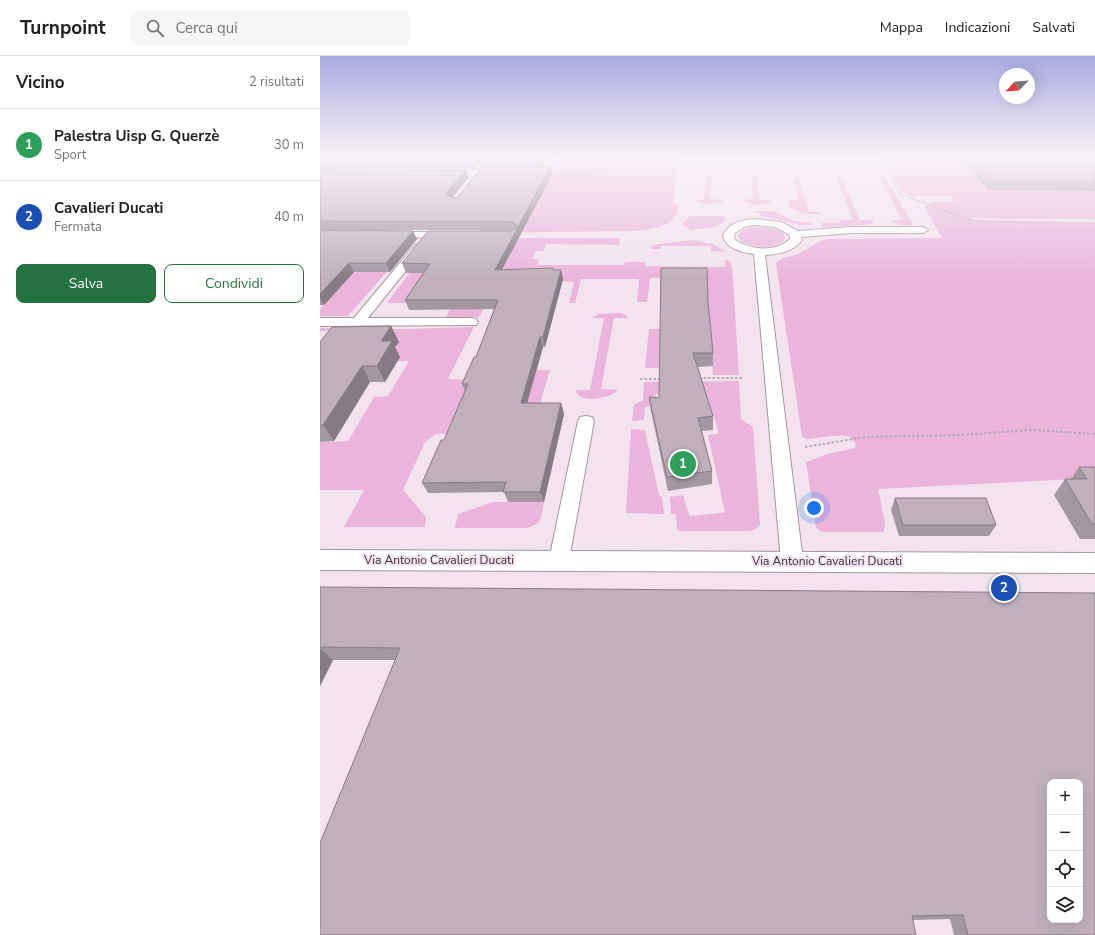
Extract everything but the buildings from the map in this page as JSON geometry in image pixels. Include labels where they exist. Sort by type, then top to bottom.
[{"type":"street","name":"Via Antonio Cavalieri Ducati","points":[[320,560],[1095,563]]},
{"type":"lane","points":[[763,222],[782,226],[791,230],[795,234],[796,240],[789,246],[779,250],[759,251],[746,249],[732,243],[728,237],[730,231],[742,224],[763,222]]},
{"type":"lane","points":[[795,234],[851,230],[923,230]]},
{"type":"lane","points":[[382,235],[459,235]]},
{"type":"lane","points":[[358,322],[428,235]]},
{"type":"lane","points":[[759,251],[792,561]]},
{"type":"lane","points":[[320,322],[471,322]]},
{"type":"lane","points":[[559,560],[586,421]]},
{"type":"path","points":[[911,198],[966,219],[978,222],[1095,223]]},
{"type":"path","points":[[640,379],[664,378]]},
{"type":"path","points":[[695,378],[744,378]]},
{"type":"path","points":[[780,454],[821,444],[865,437],[960,435],[1032,430],[1095,434]]},
{"type":"shaded area","points":[[540,198],[673,198],[673,201],[678,207],[673,219],[663,226],[636,231],[476,233],[484,219],[494,216],[531,216]]},
{"type":"shaded area","points":[[711,198],[723,200],[722,202],[705,204],[693,201]]},
{"type":"shaded area","points":[[760,198],[772,201],[757,205],[742,200]]},
{"type":"shaded area","points":[[798,198],[805,198],[809,212],[822,212],[821,214],[803,214],[790,207],[788,200],[799,200]]},
{"type":"shaded area","points":[[845,198],[851,198],[860,220],[873,220],[873,223],[865,225],[822,227],[821,223],[839,223],[840,220],[853,220]]},
{"type":"shaded area","points":[[890,198],[897,198],[912,223],[911,225],[900,225],[891,221],[902,220]]},
{"type":"shaded area","points":[[951,198],[1095,198],[1095,219],[964,218],[978,221],[1095,223],[1095,478],[878,489],[885,523],[884,532],[820,531],[816,527],[806,462],[828,454],[855,448],[856,444],[849,436],[806,439],[802,436],[776,263],[781,259],[800,253],[817,243],[829,239],[942,238],[925,206],[933,202],[953,201]]},
{"type":"shaded area","points":[[754,211],[773,211],[795,221],[811,223],[812,225],[800,225],[762,216]]},
{"type":"shaded area","points":[[690,216],[725,216],[725,220],[721,224],[713,227],[691,230],[682,224]]},
{"type":"shaded area","points":[[757,227],[772,228],[783,232],[785,239],[776,245],[763,247],[744,242],[739,239],[738,235],[744,229]]},
{"type":"shaded area","points":[[500,238],[620,238],[619,245],[546,244],[543,251],[536,251],[532,259],[539,259],[537,265],[624,265],[625,262],[645,262],[645,266],[725,267],[725,260],[729,261],[732,266],[739,375],[713,375],[710,336],[661,368],[645,368],[649,329],[703,328],[686,277],[650,278],[647,302],[637,302],[639,279],[581,279],[575,303],[569,303],[574,282],[561,281],[484,309],[479,317],[446,317],[450,309],[414,303],[387,303],[411,271],[502,271],[511,254]]},
{"type":"shaded area","points":[[692,240],[713,244],[726,252],[711,251],[711,246],[661,246],[661,249],[651,249],[652,245]]},
{"type":"shaded area","points":[[413,242],[348,316],[320,316],[320,309],[340,287],[320,276],[323,272],[383,272]]},
{"type":"shaded area","points":[[620,313],[626,315],[628,318],[614,318],[601,389],[618,390],[613,394],[601,398],[588,399],[583,397],[579,395],[576,390],[590,390],[604,318],[591,318],[599,314]]},
{"type":"shaded area","points":[[474,327],[448,379],[472,380],[467,394],[530,393],[536,370],[550,370],[537,414],[456,433],[436,434],[425,442],[403,490],[426,517],[425,527],[344,527],[364,490],[320,490],[320,442],[348,441],[374,397],[388,396],[409,361],[397,361],[399,357],[358,330],[320,331],[320,328],[372,330]]},
{"type":"shaded area","points":[[739,381],[741,419],[753,427],[760,525],[754,530],[748,531],[679,531],[677,529],[676,514],[671,514],[670,497],[683,495],[689,515],[691,516],[725,512],[708,435],[719,434],[705,388],[656,394],[655,405],[645,407],[644,420],[632,421],[634,405],[643,400],[644,383],[646,382]]},
{"type":"shaded area","points":[[631,429],[645,431],[659,495],[662,497],[664,514],[626,513]]},
{"type":"shaded area","points":[[493,502],[544,502],[542,516],[539,522],[527,528],[455,528],[458,514]]},
{"type":"place","name":"Palestra Uisp G. Querzè","points":[[683,464]]},
{"type":"place","name":"Cavalieri Ducati","points":[[1004,588]]}]
